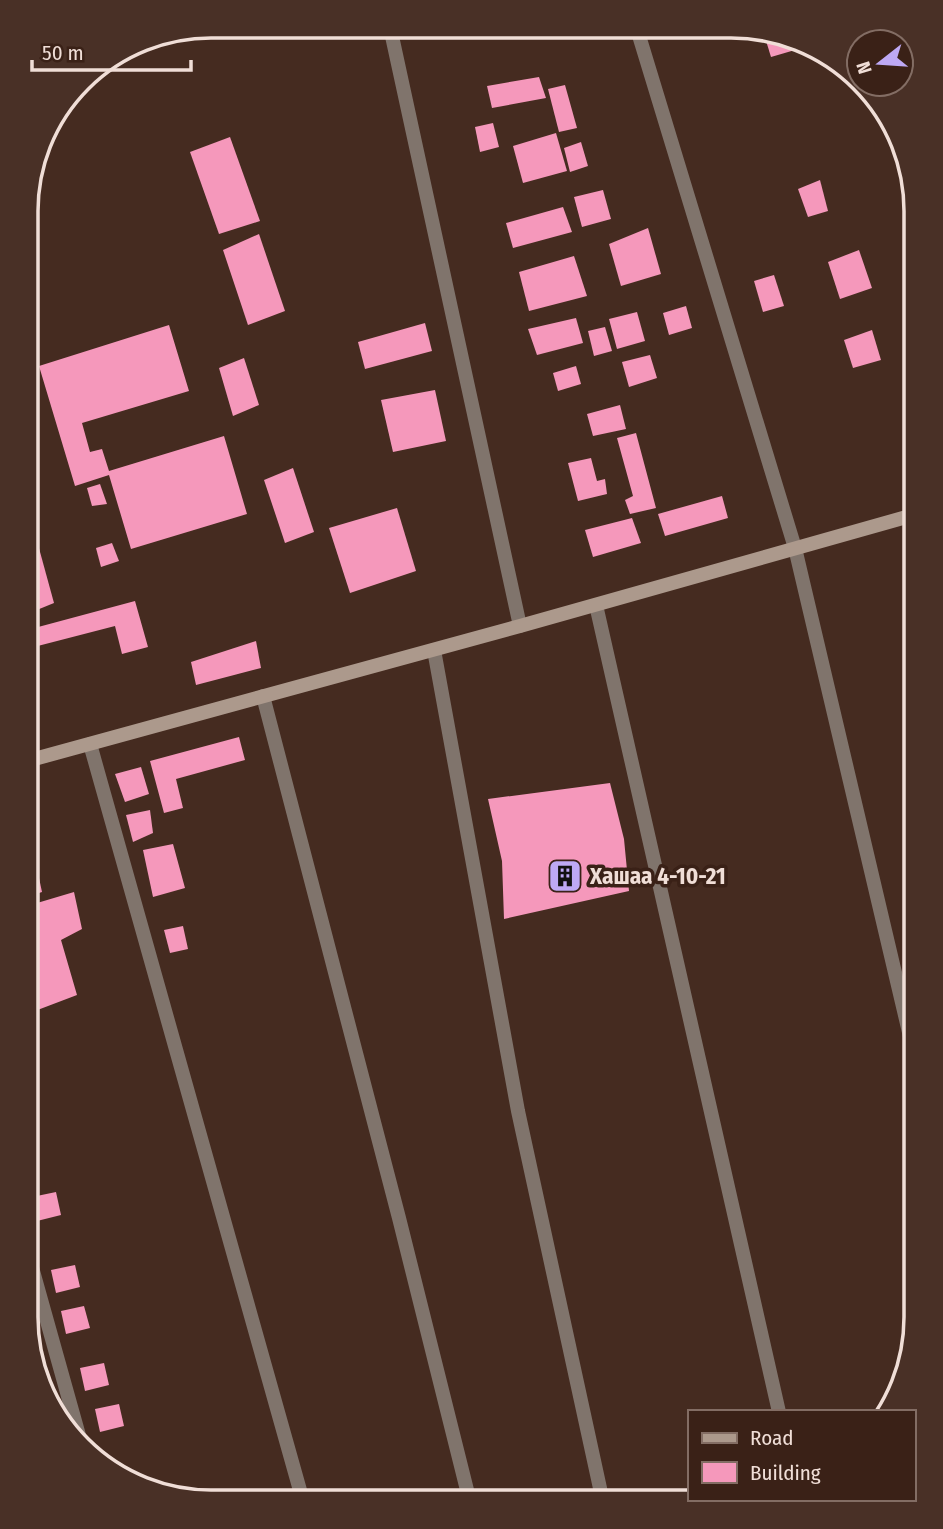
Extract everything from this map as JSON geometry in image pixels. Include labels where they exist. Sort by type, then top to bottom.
[{"type":"main road","points":[[38,758],[596,605],[904,517]]},
{"type":"street","points":[[392,38],[520,626]]},
{"type":"street","points":[[640,38],[795,548],[904,1011]]},
{"type":"street","points":[[596,605],[779,1410]]},
{"type":"street","points":[[434,650],[518,1111],[600,1490]]},
{"type":"street","points":[[263,696],[467,1490]]},
{"type":"street","points":[[90,744],[300,1490]]},
{"type":"street","points":[[38,1290],[76,1425]]},
{"type":"building","points":[[766,42],[794,50],[771,57]]},
{"type":"building","points":[[539,77],[546,98],[492,108],[487,86]]},
{"type":"building","points":[[565,85],[577,128],[559,132],[548,89]]},
{"type":"building","points":[[493,123],[499,147],[480,152],[475,127]]},
{"type":"building","points":[[556,133],[567,171],[523,183],[513,146]]},
{"type":"building","points":[[230,137],[260,221],[219,234],[190,152]]},
{"type":"building","points":[[581,142],[588,166],[570,172],[564,148]]},
{"type":"building","points":[[820,180],[828,211],[808,217],[798,189]]},
{"type":"building","points":[[603,190],[611,219],[582,227],[574,197]]},
{"type":"building","points":[[563,207],[572,232],[513,248],[506,223]]},
{"type":"building","points":[[648,228],[661,274],[621,286],[609,244]]},
{"type":"building","points":[[259,234],[285,311],[248,325],[223,250]]},
{"type":"building","points":[[859,250],[872,288],[840,299],[828,262]]},
{"type":"building","points":[[574,256],[587,296],[529,311],[519,272]]},
{"type":"building","points":[[774,275],[784,306],[763,312],[754,281]]},
{"type":"building","points":[[686,306],[692,328],[669,335],[663,313]]},
{"type":"building","points":[[637,312],[645,341],[617,349],[609,319]]},
{"type":"building","points":[[576,318],[583,343],[537,355],[528,329]]},
{"type":"building","points":[[425,323],[432,351],[365,369],[358,342]]},
{"type":"building","points":[[169,325],[189,391],[82,423],[90,452],[102,449],[109,471],[224,436],[247,514],[131,549],[109,475],[75,486],[39,366]]},
{"type":"building","points":[[605,327],[612,351],[594,356],[588,331]]},
{"type":"building","points":[[872,330],[881,360],[853,368],[844,340]]},
{"type":"building","points":[[650,355],[657,378],[629,387],[622,362]]},
{"type":"building","points":[[244,358],[259,405],[233,416],[219,368]]},
{"type":"building","points":[[576,366],[581,384],[558,391],[553,373]]},
{"type":"building","points":[[435,390],[446,441],[393,452],[381,400]]},
{"type":"building","points":[[620,405],[626,429],[593,436],[587,414]]},
{"type":"building","points":[[636,433],[656,508],[630,514],[625,500],[633,496],[617,438]]},
{"type":"building","points":[[591,458],[597,481],[605,479],[607,494],[578,501],[568,463]]},
{"type":"building","points":[[293,468],[314,532],[285,543],[264,480]]},
{"type":"building","points":[[100,484],[107,504],[92,506],[87,488]]},
{"type":"building","points":[[722,496],[728,518],[665,536],[658,514]]},
{"type":"building","points":[[397,508],[416,571],[350,593],[329,528]]},
{"type":"building","points":[[632,518],[641,543],[593,557],[585,530]]},
{"type":"building","points":[[112,543],[119,561],[101,567],[96,548]]},
{"type":"building","points":[[38,545],[54,603],[38,610]]},
{"type":"building","points":[[135,601],[148,647],[122,654],[115,626],[38,646],[38,627]]},
{"type":"building","points":[[256,641],[261,668],[196,685],[191,662]]},
{"type":"building","points":[[239,737],[245,760],[176,779],[183,808],[164,813],[150,761]]},
{"type":"building","points":[[141,767],[149,794],[125,802],[115,774]]},
{"type":"building","points":[[610,783],[624,839],[629,891],[504,919],[502,861],[488,799]]},
{"type":"building","points":[[150,810],[153,833],[133,842],[126,815]]},
{"type":"building","points":[[173,844],[185,888],[153,897],[143,850]]},
{"type":"building","points":[[38,873],[42,892],[38,893]]},
{"type":"building","points":[[74,892],[82,929],[61,940],[77,995],[38,1010],[38,903]]},
{"type":"building","points":[[183,926],[188,949],[170,953],[164,930]]},
{"type":"building","points":[[56,1192],[61,1215],[38,1221],[38,1196]]},
{"type":"building","points":[[75,1265],[80,1287],[56,1293],[51,1270]]},
{"type":"building","points":[[84,1306],[90,1328],[66,1334],[61,1311]]},
{"type":"building","points":[[104,1363],[109,1385],[85,1391],[80,1368]]},
{"type":"building","points":[[119,1404],[124,1426],[100,1432],[95,1409]]},
{"type":"place","name":"Хашаа 4-10-21","points":[[565,876]]}]
